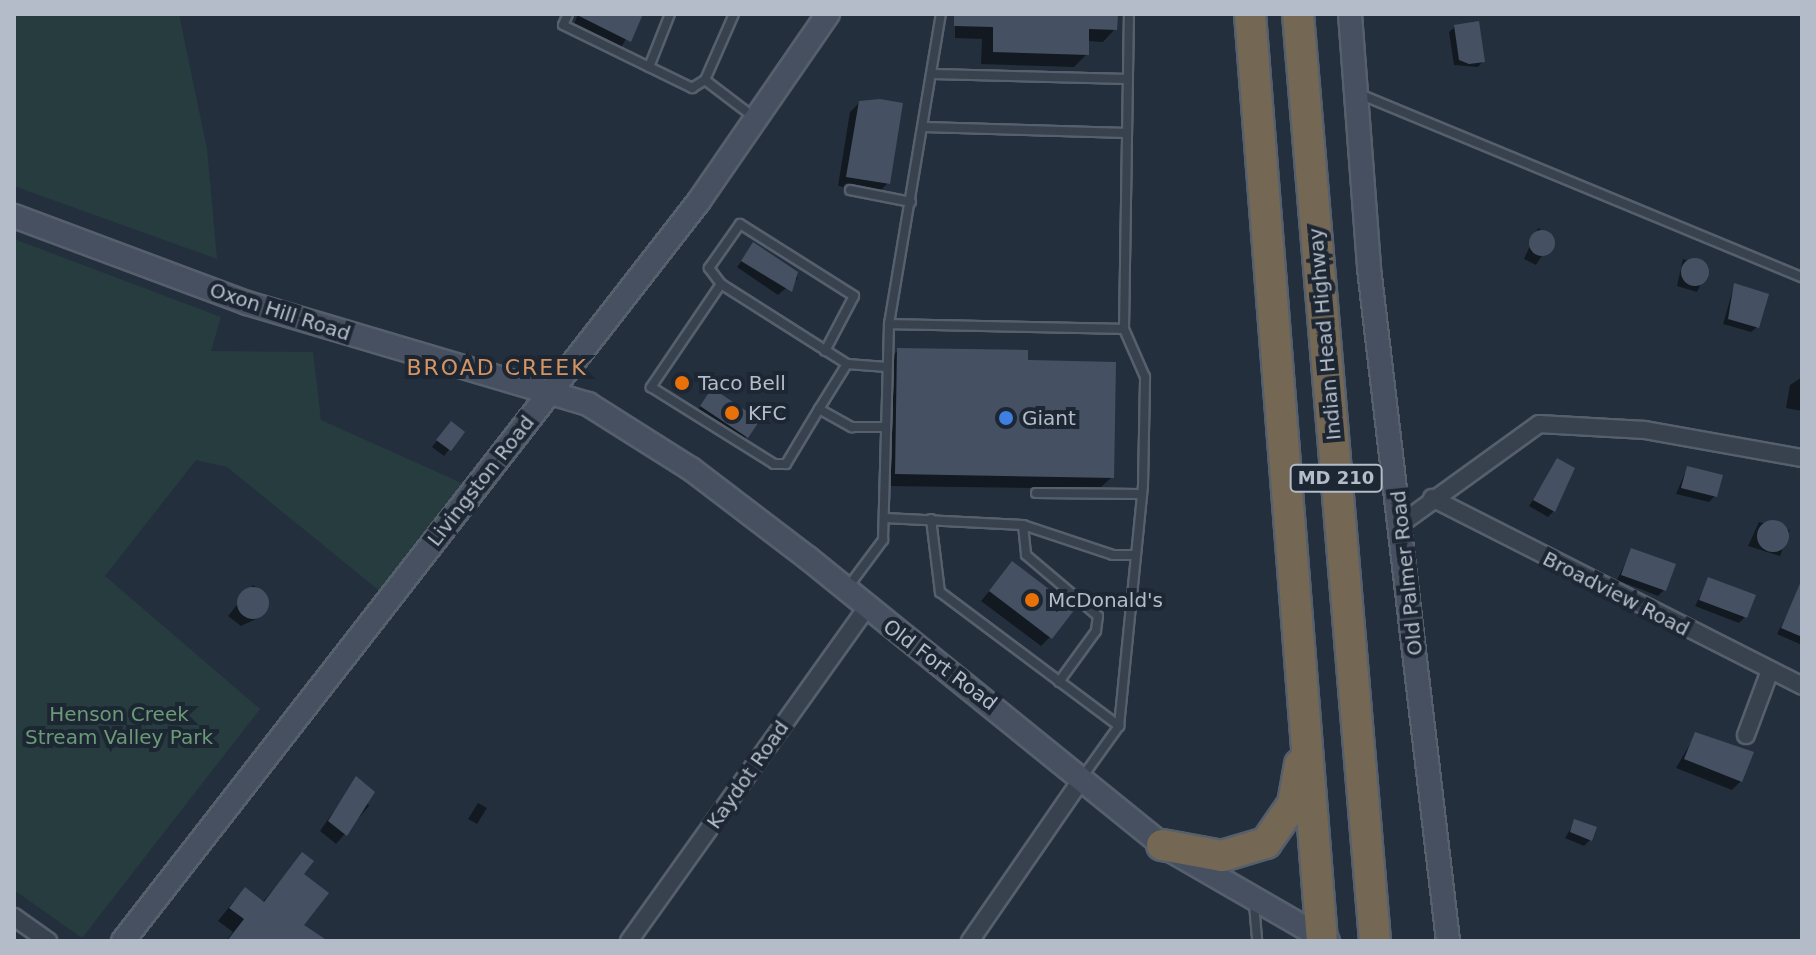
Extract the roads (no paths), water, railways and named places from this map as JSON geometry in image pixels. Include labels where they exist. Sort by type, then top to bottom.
[{"type":"highway","name":"MD 210","points":[[1250,14],[1324,940]]},
{"type":"highway","name":"Indian Head Highway","points":[[1298,14],[1375,941]]},
{"type":"highway","points":[[1162,845],[1205,856],[1245,853],[1283,825],[1299,777],[1304,687]]},
{"type":"main road","name":"Livingston Road","points":[[123,941],[759,121],[828,14]]},
{"type":"main road","name":"Old Palmer Road","points":[[1350,14],[1369,268],[1402,523],[1448,941]]},
{"type":"main road","name":"Oxon Hill Road","points":[[14,216],[247,303],[551,391]]},
{"type":"main road","name":"Old Fort Road","points":[[551,391],[646,439],[845,591],[1162,845],[1254,904],[1324,940]]},
{"type":"street","points":[[1402,523],[1432,498],[1539,424],[1645,430],[1802,458]]},
{"type":"street","name":"Broadview Road","points":[[1432,498],[1769,673],[1802,686]]},
{"type":"street","name":"Kaydot Road","points":[[629,941],[866,609]]},
{"type":"street","points":[[1746,735],[1769,673]]},
{"type":"street","points":[[970,941],[1081,780]]},
{"type":"street","points":[[14,917],[48,941]]},
{"type":"lane","points":[[568,14],[563,25],[692,88],[705,80],[734,14]]},
{"type":"lane","points":[[649,67],[670,14]]},
{"type":"lane","points":[[845,591],[883,540],[889,324],[941,14]]},
{"type":"lane","points":[[1081,780],[1119,726],[1136,555],[1145,377],[1124,329],[1129,14]]},
{"type":"lane","points":[[933,74],[1128,79]]},
{"type":"lane","points":[[705,80],[759,121]]},
{"type":"lane","points":[[1356,93],[1802,277]]},
{"type":"lane","points":[[924,127],[1127,133]]},
{"type":"lane","points":[[850,190],[911,202]]},
{"type":"lane","points":[[825,351],[854,296],[747,224],[709,268],[721,284],[825,351],[847,364],[887,367]]},
{"type":"lane","points":[[721,284],[651,387],[774,464],[786,464],[847,364]]},
{"type":"lane","points":[[889,324],[1124,329]]},
{"type":"lane","points":[[819,409],[852,427],[885,427]]},
{"type":"lane","points":[[1036,493],[1139,494]]},
{"type":"lane","points":[[885,518],[1023,525],[1113,555],[1136,555]]},
{"type":"lane","points":[[931,519],[940,592],[1119,726]]},
{"type":"lane","points":[[1023,525],[1026,555],[1098,616],[1096,631],[1059,682]]},
{"type":"lane","points":[[1254,904],[1257,941]]},
{"type":"place","name":"Taco Bell","points":[[682,383]]},
{"type":"place","name":"KFC","points":[[732,413]]},
{"type":"place","name":"Giant","points":[[1006,418]]},
{"type":"place","name":"McDonald's","points":[[1032,600]]},
{"type":"district","name":"BROAD CREEK","points":[[497,368]]},
{"type":"park label","name":"Henson Creek Stream Valley Park","points":[[119,726]]}]
